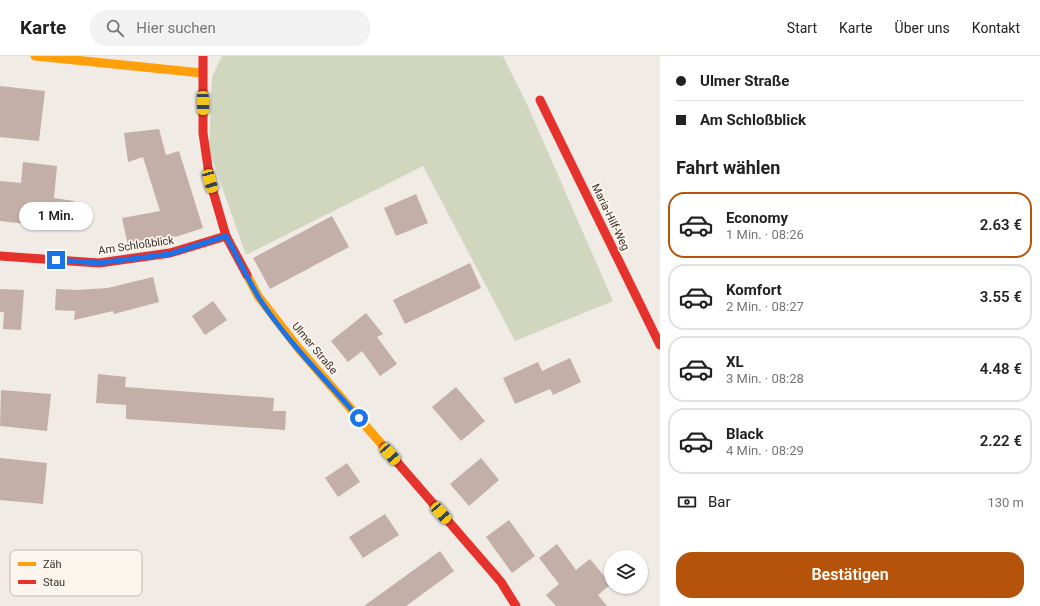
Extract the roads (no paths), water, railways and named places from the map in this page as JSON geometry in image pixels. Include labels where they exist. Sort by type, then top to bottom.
[{"type":"street","points":[[36,56],[202,73]]},
{"type":"street","name":"Ulmer Straße","points":[[203,56],[203,133],[210,181],[226,236],[259,298],[279,324],[500,582],[516,606]]},
{"type":"street","name":"Maria-Hilf-Weg","points":[[540,100],[660,345]]},
{"type":"street","name":"Am Schloßblick","points":[[0,256],[99,263],[170,254],[226,236]]}]
